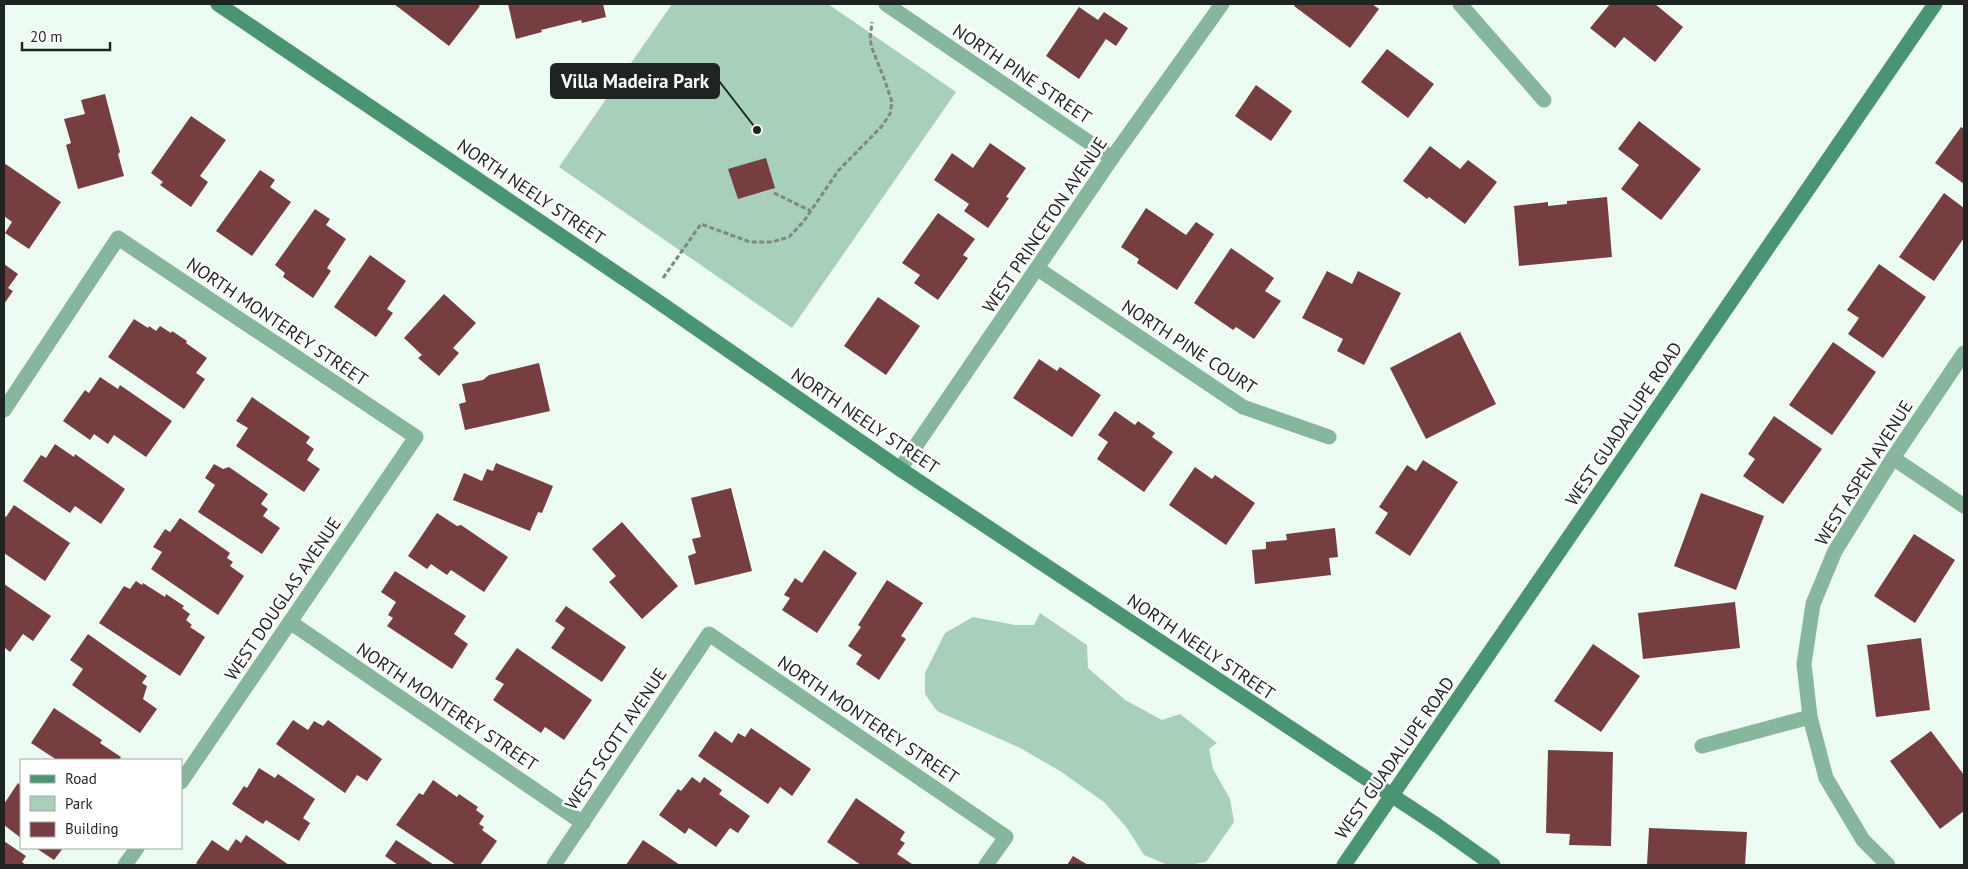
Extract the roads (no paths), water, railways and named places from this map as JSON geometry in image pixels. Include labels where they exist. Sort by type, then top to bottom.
[{"type":"street","name":"NORTH NEELY STREET","points":[[218,4],[650,296],[900,469],[1493,865]]},
{"type":"street","name":"NORTH PINE STREET","points":[[886,4],[1112,158]]},
{"type":"street","name":"WEST PRINCETON AVENUE","points":[[900,469],[1112,158],[1222,4]]},
{"type":"street","points":[[1460,4],[1544,100]]},
{"type":"street","name":"WEST GUADALUPE ROAD","points":[[1344,865],[1935,4]]},
{"type":"street","name":"NORTH MONTEREY STREET","points":[[4,410],[118,238],[416,437]]},
{"type":"street","name":"NORTH PINE COURT","points":[[1038,269],[1243,407],[1329,437]]},
{"type":"street","name":"WEST ASPEN AVENUE","points":[[1810,717],[1804,664],[1813,604],[1834,551],[1893,458],[1964,353]]},
{"type":"street","name":"WEST DOUGLAS AVENUE","points":[[182,781],[416,437]]},
{"type":"street","points":[[1893,458],[1964,506]]},
{"type":"street","name":"NORTH MONTEREY STREET","points":[[290,622],[583,823]]},
{"type":"street","name":"NORTH MONTEREY STREET","points":[[709,634],[1006,837],[986,865]]},
{"type":"street","name":"WEST SCOTT AVENUE","points":[[554,865],[709,634]]},
{"type":"street","points":[[1702,746],[1810,717],[1826,778],[1863,840],[1888,865]]},
{"type":"street","points":[[125,865],[136,849]]},
{"type":"place","name":"Villa Madeira Park","points":[[757,130]]}]
